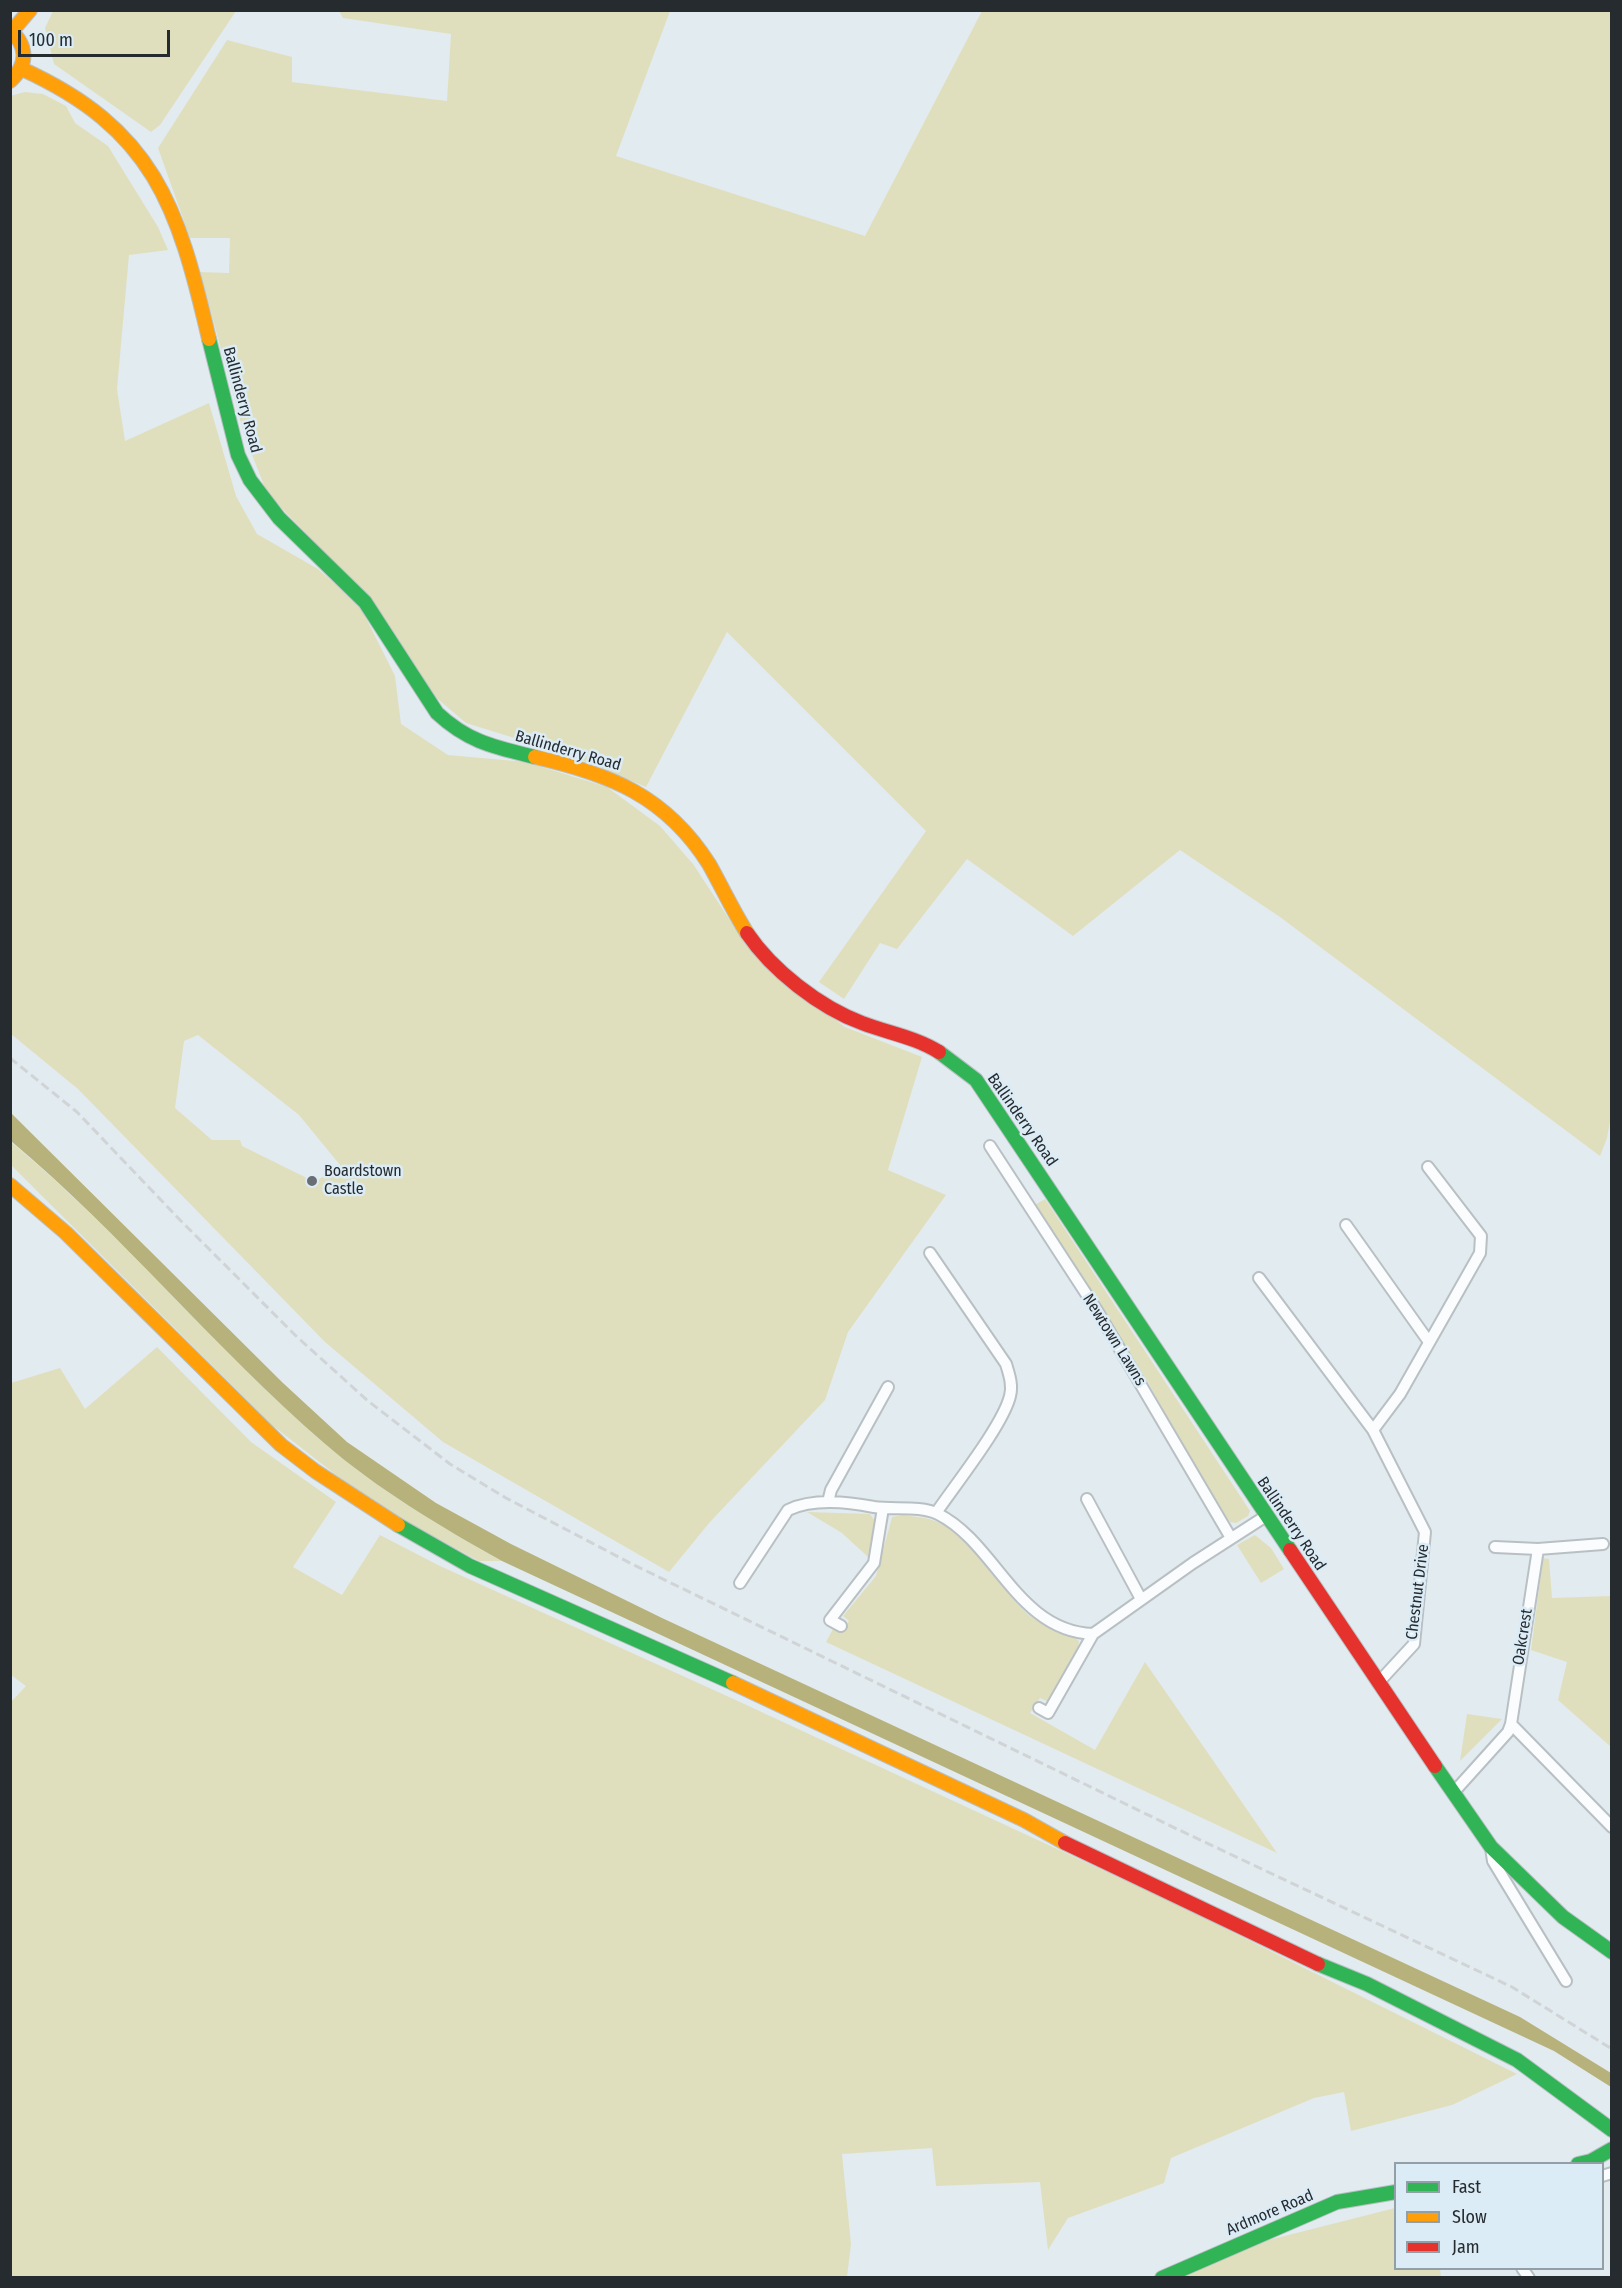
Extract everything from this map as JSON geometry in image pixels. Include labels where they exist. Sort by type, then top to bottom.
[{"type":"street","points":[[10,81],[22,69],[25,61],[23,44],[11,31],[30,10]]},
{"type":"street","name":"Ballinderry Road","points":[[22,69],[65,89],[89,105],[117,128],[144,159],[169,200],[187,247],[238,455],[259,497],[281,523],[321,557],[366,603],[414,685],[430,707],[453,729],[474,741],[614,778],[640,793],[668,817],[708,863],[761,952],[807,990],[853,1020],[926,1044],[976,1080],[1378,1683],[1491,1847],[1563,1917],[1611,1952]]},
{"type":"street","name":"Newtown Lawns","points":[[990,1146],[1098,1312],[1231,1538]]},
{"type":"street","points":[[1373,1430],[1400,1394],[1480,1253],[1481,1236],[1428,1167]]},
{"type":"street","points":[[10,1185],[66,1233],[280,1444],[315,1471],[424,1542],[470,1566],[740,1686],[1024,1820],[1081,1851],[1228,1919],[1286,1950],[1367,1983],[1517,2060],[1611,2130]]},
{"type":"street","points":[[1346,1225],[1429,1342]]},
{"type":"street","points":[[930,1253],[1006,1364],[1010,1380],[1010,1396],[996,1425],[936,1513]]},
{"type":"street","name":"Chestnut Drive","points":[[1260,1278],[1373,1430],[1425,1532],[1414,1644],[1378,1683]]},
{"type":"street","points":[[828,1502],[831,1490],[888,1388]]},
{"type":"street","points":[[1088,1499],[1141,1599]]},
{"type":"street","points":[[740,1583],[754,1558],[788,1510],[800,1504],[828,1502],[936,1513],[955,1525],[1040,1616],[1080,1634],[1093,1634]]},
{"type":"street","points":[[841,1626],[830,1620],[874,1563],[883,1508]]},
{"type":"street","points":[[1039,1708],[1048,1713],[1093,1634],[1141,1599],[1266,1516]]},
{"type":"street","points":[[1495,1547],[1538,1550],[1603,1544]]},
{"type":"street","name":"Oakcrest","points":[[1453,1793],[1508,1732],[1511,1724],[1538,1550]]},
{"type":"street","points":[[1511,1724],[1611,1827]]},
{"type":"street","points":[[1491,1847],[1493,1861],[1566,1981]]},
{"type":"street","points":[[1584,2162],[1611,2150]]},
{"type":"street","name":"Ardmore Road","points":[[1162,2277],[1337,2202],[1394,2192]]},
{"type":"green space","points":[[53,10],[236,11],[160,125],[151,132],[54,64],[45,28]]},
{"type":"green space","points":[[339,11],[670,11],[616,156],[865,236],[982,11],[1611,11],[1612,1110],[1607,1138],[1600,1156],[1280,917],[1180,850],[1073,936],[967,859],[897,949],[880,943],[844,999],[819,982],[926,831],[727,632],[646,787],[569,755],[466,723],[432,694],[370,599],[267,493],[244,434],[200,272],[229,273],[230,238],[190,238],[158,148],[227,40],[292,57],[292,82],[447,101],[451,34],[343,18]]},
{"type":"green space","points":[[25,92],[43,94],[66,106],[75,123],[108,146],[158,227],[168,250],[129,255],[117,389],[125,441],[209,403],[236,496],[257,534],[318,569],[360,606],[395,676],[401,724],[448,755],[526,762],[607,787],[660,826],[693,864],[741,937],[767,968],[845,1027],[922,1057],[888,1170],[946,1195],[848,1332],[825,1400],[710,1522],[669,1572],[443,1442],[325,1342],[78,1089],[11,1034],[10,96]],"holes":[[[198,1035],[299,1115],[340,1165],[315,1182],[242,1146],[240,1140],[212,1140],[175,1108],[184,1041]]]},
{"type":"green space","points":[[10,1141],[91,1214],[244,1369],[324,1443],[344,1460],[410,1506],[502,1561],[479,1561],[404,1520],[340,1478],[272,1425],[11,1165]]},
{"type":"green space","points":[[1045,1199],[1250,1511],[1248,1516],[1236,1523],[1230,1522],[1207,1489],[1149,1384],[1033,1206]]},
{"type":"green space","points":[[157,1347],[251,1442],[336,1502],[293,1567],[342,1595],[380,1535],[440,1566],[1178,1905],[1517,2074],[1452,2105],[1351,2131],[1344,2092],[1314,2098],[1171,2158],[1164,2183],[1068,2218],[1048,2250],[1040,2182],[936,2186],[932,2148],[842,2154],[851,2244],[847,2277],[11,2277],[10,1703],[26,1686],[11,1675],[11,1383],[60,1368],[85,1409]]},
{"type":"green space","points":[[807,1512],[870,1514],[875,1521],[868,1557],[842,1533]]},
{"type":"green space","points":[[903,1515],[931,1520],[948,1528],[973,1550],[1030,1616],[1079,1641],[1078,1651],[1049,1702],[1040,1698],[1030,1713],[1095,1750],[1145,1662],[1277,1853],[826,1642],[833,1629],[841,1632],[849,1621],[843,1616],[876,1576],[892,1517]]},
{"type":"green space","points":[[1255,1535],[1271,1548],[1284,1569],[1261,1583],[1237,1545]]},
{"type":"green space","points":[[1543,1558],[1549,1559],[1552,1598],[1611,1596],[1611,1747],[1558,1700],[1567,1662],[1531,1650]]},
{"type":"green space","points":[[1467,1714],[1502,1719],[1460,1761]]},
{"type":"green space","points":[[1394,2208],[1394,2270],[1440,2270],[1441,2277],[1179,2278],[1261,2242]]},
{"type":"shaded area","points":[[10,1112],[283,1383],[347,1442],[436,1503],[511,1544],[662,1618],[1520,2017],[1611,2073],[1611,2087],[1554,2051],[502,1561],[433,1521],[344,1460],[244,1369],[130,1252],[11,1141]]},
{"type":"railway","points":[[10,1058],[77,1112],[180,1220],[295,1335],[368,1401],[450,1464],[506,1498],[632,1564],[1177,1829],[1512,1987],[1612,2049]]},
{"type":"traffic: fast","points":[[209,339],[238,455],[250,480],[279,518],[365,602],[437,713],[460,731],[482,742],[535,757]]},
{"type":"traffic: fast","points":[[939,1052],[976,1080],[1290,1550]]},
{"type":"traffic: fast","points":[[398,1525],[470,1566],[733,1683]]},
{"type":"traffic: fast","points":[[1435,1766],[1491,1847],[1563,1917],[1612,1952]]},
{"type":"traffic: fast","points":[[1318,1964],[1367,1984],[1517,2060],[1612,2130]]},
{"type":"traffic: fast","points":[[1587,2162],[1612,2149]]},
{"type":"traffic: fast","points":[[1162,2278],[1337,2202],[1394,2192]]},
{"type":"traffic: slow","points":[[12,31],[30,10]]},
{"type":"traffic: slow","points":[[10,30],[20,42],[24,56],[20,69],[10,81]]},
{"type":"traffic: slow","points":[[22,69],[67,92],[103,118],[131,146],[153,177],[171,211],[185,249],[209,339]]},
{"type":"traffic: slow","points":[[535,757],[612,780],[655,805],[674,821],[709,864],[747,933]]},
{"type":"traffic: slow","points":[[10,1185],[66,1233],[281,1445],[315,1471],[398,1525]]},
{"type":"traffic: slow","points":[[733,1683],[1024,1820],[1065,1843]]},
{"type":"traffic: jam","points":[[747,933],[783,974],[829,1007],[862,1023],[911,1039],[939,1052]]},
{"type":"traffic: jam","points":[[1290,1550],[1435,1766]]},
{"type":"traffic: jam","points":[[1065,1843],[1318,1964]]},
{"type":"place","name":"Boardstown Castle","points":[[312,1181]]}]
